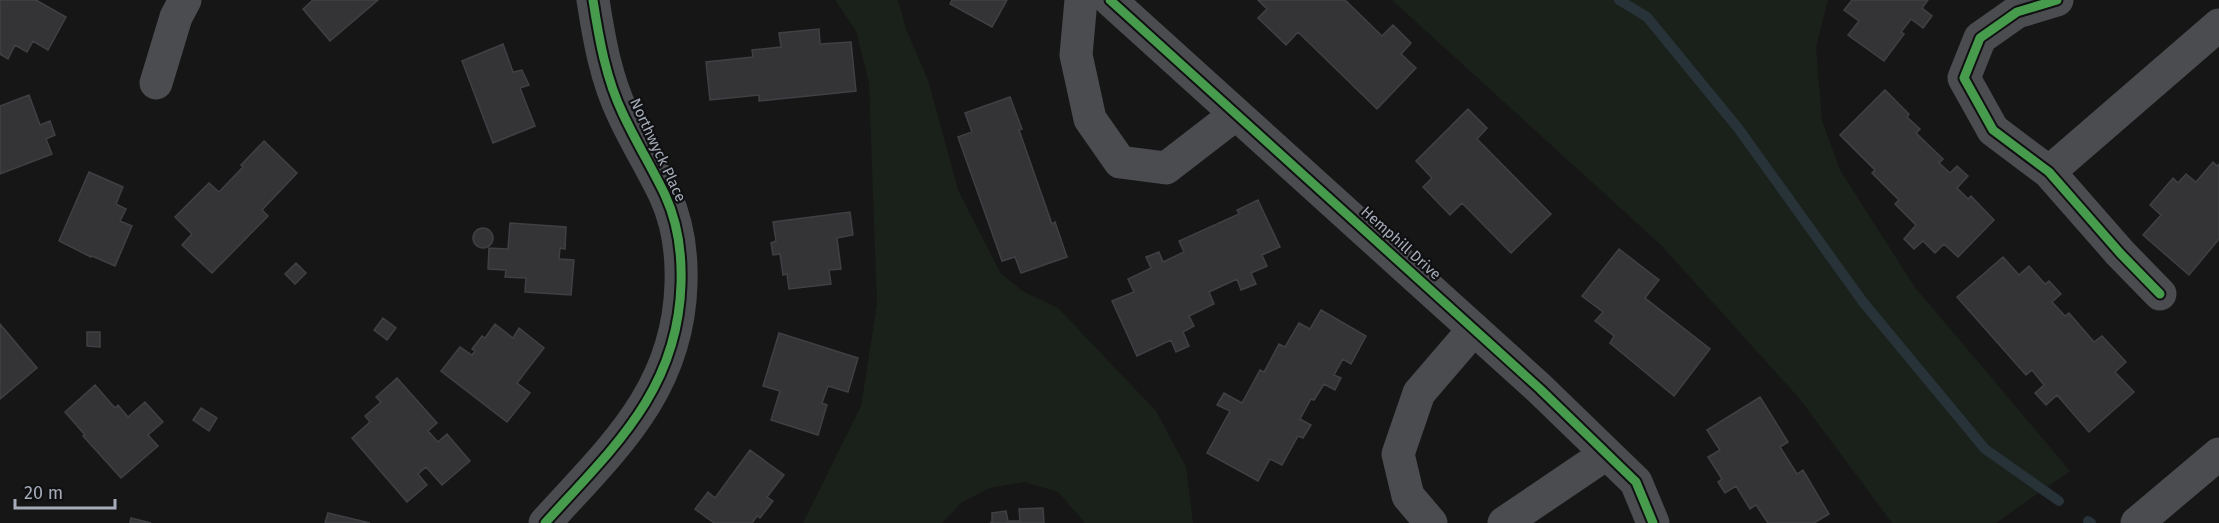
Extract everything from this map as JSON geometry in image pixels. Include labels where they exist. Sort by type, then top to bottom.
[{"type":"street","points":[[156,83],[176,17],[185,0]]},
{"type":"street","name":"Northwyck Place","points":[[545,523],[606,457],[641,412],[663,372],[675,338],[681,298],[677,228],[666,197],[622,112],[607,70],[598,35],[593,0]]},
{"type":"street","points":[[1081,0],[1076,55],[1090,119],[1120,162],[1166,168],[1236,114]]},
{"type":"street","name":"Hemphill Drive","points":[[1110,0],[1540,389],[1636,482],[1653,523]]},
{"type":"street","points":[[2056,0],[2017,12],[1980,38],[1964,78],[1994,130],[2049,172],[2120,253],[2160,294]]},
{"type":"street","points":[[2049,172],[2219,24]]},
{"type":"street","points":[[1431,523],[1408,496],[1398,454],[1419,393],[1474,329]]},
{"type":"street","points":[[1504,523],[1606,454]]},
{"type":"street","points":[[2137,523],[2219,454]]},
{"type":"shaded area","points":[[835,0],[898,0],[906,29],[928,80],[958,190],[1001,274],[1024,292],[1058,308],[1156,411],[1186,467],[1193,523],[1085,523],[1058,492],[1024,482],[990,488],[962,502],[942,523],[803,523],[861,406],[877,304],[869,83],[856,31]]},
{"type":"shaded area","points":[[1392,0],[1828,0],[1816,47],[1822,121],[1840,170],[1914,286],[2070,471],[1996,523],[1892,523],[1799,398],[1661,245]]},
{"type":"building","points":[[0,0],[36,0],[66,17],[48,50],[33,41],[27,52],[15,45],[8,59],[0,54]]},
{"type":"building","points":[[313,0],[378,0],[330,41],[303,9]]},
{"type":"building","points":[[952,0],[1007,0],[992,27],[950,4]]},
{"type":"building","points":[[1258,0],[1345,0],[1382,36],[1393,25],[1411,43],[1401,54],[1416,68],[1377,109],[1298,32],[1286,45],[1258,18],[1267,9]]},
{"type":"building","points":[[1852,0],[1928,0],[1922,8],[1932,16],[1923,28],[1911,19],[1901,32],[1904,34],[1884,61],[1848,35],[1859,21],[1844,10]]},
{"type":"building","points":[[819,29],[820,44],[851,42],[856,91],[759,101],[759,95],[710,100],[706,62],[753,57],[752,50],[781,47],[779,33]]},
{"type":"building","points":[[503,44],[513,72],[522,70],[529,85],[520,88],[535,126],[493,143],[462,61]]},
{"type":"building","points":[[1885,90],[1909,114],[1907,117],[1920,129],[1916,133],[1943,159],[1939,163],[1950,173],[1957,166],[1968,176],[1957,188],[1968,199],[1971,196],[1994,220],[1958,257],[1944,244],[1935,253],[1923,241],[1914,249],[1904,239],[1916,225],[1895,204],[1899,200],[1872,173],[1875,170],[1840,135]]},
{"type":"building","points":[[29,95],[40,125],[50,121],[55,135],[46,139],[52,154],[0,174],[0,106]]},
{"type":"building","points":[[1010,97],[1022,129],[1019,130],[1052,224],[1055,222],[1067,257],[1021,273],[1015,257],[1002,261],[958,137],[972,132],[965,113]]},
{"type":"building","points":[[1468,109],[1487,128],[1477,139],[1551,214],[1511,253],[1462,203],[1450,215],[1423,187],[1432,178],[1416,161]]},
{"type":"building","points":[[264,141],[297,173],[262,210],[268,216],[212,273],[182,245],[192,234],[175,217],[209,183],[219,192]]},
{"type":"building","points":[[2213,162],[2217,166],[2219,164],[2219,239],[2189,275],[2143,235],[2161,215],[2150,205],[2173,178],[2178,183],[2186,174],[2196,182]]},
{"type":"building","points":[[89,172],[123,187],[116,204],[126,209],[120,221],[132,226],[115,266],[59,241]]},
{"type":"building","points":[[1258,200],[1280,247],[1262,255],[1267,266],[1251,273],[1256,284],[1241,290],[1237,279],[1209,292],[1214,304],[1189,316],[1194,326],[1183,332],[1189,346],[1176,352],[1171,340],[1137,356],[1112,301],[1134,292],[1128,279],[1151,268],[1146,257],[1159,252],[1163,262],[1184,252],[1179,241],[1239,214],[1237,210]]},
{"type":"building","points":[[850,212],[853,235],[837,238],[841,269],[829,270],[831,284],[789,289],[787,274],[783,275],[780,254],[773,255],[771,243],[776,241],[773,222]]},
{"type":"building","points":[[510,223],[566,227],[565,249],[560,248],[559,259],[574,260],[571,295],[525,292],[526,278],[505,277],[506,270],[488,269],[489,248],[508,249]]},
{"type":"building","points":[[483,228],[490,231],[493,238],[490,245],[483,248],[476,245],[473,238],[476,231]]},
{"type":"building","points":[[1619,249],[1659,280],[1645,298],[1710,349],[1674,396],[1610,343],[1614,336],[1595,321],[1603,312],[1582,296]]},
{"type":"building","points":[[2003,257],[2019,275],[2029,266],[2045,284],[2049,281],[2061,294],[2052,302],[2065,316],[2069,313],[2094,342],[2102,336],[2126,362],[2115,372],[2134,392],[2089,432],[2057,395],[2046,405],[2035,393],[2044,385],[2032,370],[2026,375],[1957,297]]},
{"type":"building","points":[[296,263],[306,273],[295,284],[285,274]]},
{"type":"building","points":[[1321,310],[1366,336],[1351,364],[1343,359],[1334,375],[1341,378],[1335,390],[1324,384],[1314,400],[1311,399],[1300,419],[1311,425],[1303,438],[1298,436],[1282,465],[1270,459],[1258,481],[1207,453],[1230,411],[1217,405],[1224,393],[1242,403],[1260,370],[1264,372],[1279,344],[1285,347],[1299,323],[1310,329]]},
{"type":"building","points":[[383,318],[396,328],[387,340],[374,330]]},
{"type":"building","points":[[0,324],[37,368],[0,399]]},
{"type":"building","points":[[495,324],[513,338],[519,328],[544,348],[517,383],[530,393],[507,422],[441,371],[460,347],[472,355],[475,351],[472,349],[482,336],[485,338]]},
{"type":"building","points":[[87,332],[100,332],[100,347],[87,346]]},
{"type":"building","points":[[779,333],[858,358],[848,392],[828,386],[822,403],[827,405],[818,435],[771,420],[780,391],[763,386]]},
{"type":"building","points":[[397,378],[437,423],[428,431],[438,442],[447,434],[470,461],[442,485],[426,467],[418,474],[427,485],[407,502],[352,438],[370,422],[365,416],[381,402],[376,397]]},
{"type":"building","points":[[95,385],[115,408],[118,405],[128,417],[145,402],[163,422],[148,435],[158,446],[121,478],[83,436],[85,435],[65,412]]},
{"type":"building","points":[[1760,397],[1788,442],[1780,447],[1797,474],[1803,470],[1829,514],[1814,523],[1768,523],[1756,505],[1750,509],[1736,486],[1725,493],[1718,482],[1722,479],[1708,457],[1720,450],[1707,430]]},
{"type":"building","points":[[201,408],[217,418],[209,431],[193,420]]},
{"type":"building","points":[[750,450],[784,475],[767,497],[773,501],[760,518],[757,516],[752,523],[714,523],[695,509],[708,492],[715,498]]},
{"type":"building","points":[[1043,508],[1044,523],[990,523],[992,513],[1006,511],[1008,521],[1020,521],[1019,509]]},
{"type":"building","points":[[328,513],[370,523],[325,523]]},
{"type":"building","points":[[131,518],[151,523],[130,523]]},
{"type":"waterway","points":[[1619,0],[1647,17],[1738,128],[1863,302],[1985,449],[2059,501]]},
{"type":"cycle path","points":[[545,523],[617,443],[637,416],[654,387],[668,356],[677,322],[681,284],[680,250],[673,216],[665,195],[617,101],[601,44],[593,0]]},
{"type":"cycle path","points":[[1110,0],[1540,389],[1636,482],[1653,523]]},
{"type":"cycle path","points":[[2057,0],[2017,12],[1980,38],[1964,78],[1993,130],[2049,172],[2120,253],[2160,294]]}]
